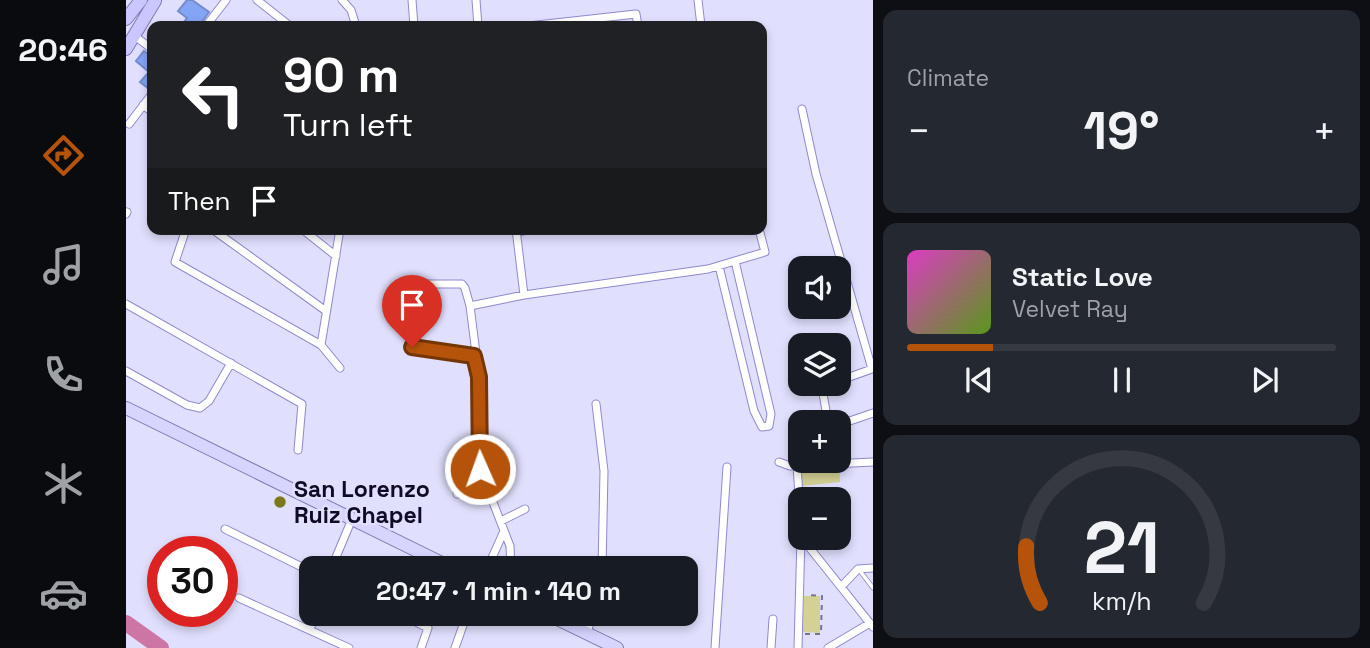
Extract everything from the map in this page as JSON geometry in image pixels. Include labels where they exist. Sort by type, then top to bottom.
[{"type":"highway","points":[[126,11],[140,0]]},
{"type":"highway","points":[[126,19],[140,0]]},
{"type":"highway","points":[[126,50],[131,37],[156,1]]},
{"type":"main road","points":[[126,408],[427,556]]},
{"type":"main road","points":[[571,626],[617,648]]},
{"type":"street","points":[[212,21],[226,0]]},
{"type":"street","points":[[257,0],[284,21]]},
{"type":"street","points":[[342,0],[351,10],[354,21]]},
{"type":"street","points":[[412,0],[414,21]]},
{"type":"street","points":[[476,0],[478,21]]},
{"type":"street","points":[[698,0],[700,21]]},
{"type":"street","points":[[573,21],[636,14],[637,21]]},
{"type":"street","points":[[131,37],[147,46]]},
{"type":"street","points":[[129,124],[147,100]]},
{"type":"street","points":[[143,105],[147,108]]},
{"type":"street","points":[[802,109],[816,174],[872,369],[851,377]]},
{"type":"street","points":[[184,235],[175,262],[321,345],[340,368]]},
{"type":"street","points":[[220,235],[326,311]]},
{"type":"street","points":[[310,235],[336,256]]},
{"type":"street","points":[[321,345],[339,235]]},
{"type":"street","points":[[517,235],[524,295]]},
{"type":"street","points":[[470,306],[524,295],[719,266],[765,252],[761,235]]},
{"type":"street","points":[[719,266],[754,411],[762,427],[769,426],[771,414],[735,261]]},
{"type":"street","points":[[416,284],[462,284],[466,288],[479,377],[478,440],[483,477],[505,531],[510,556]]},
{"type":"street","points":[[127,307],[302,404],[298,450]]},
{"type":"street","points":[[412,347],[474,356]]},
{"type":"street","points":[[126,371],[187,405],[200,408],[209,401],[231,363]]},
{"type":"street","points":[[596,404],[604,471],[602,556]]},
{"type":"street","points":[[851,421],[873,413]]},
{"type":"street","points":[[779,462],[788,462]]},
{"type":"street","points":[[851,463],[873,463]]},
{"type":"street","points":[[715,648],[727,467]]},
{"type":"street","points":[[457,494],[483,477]]},
{"type":"street","points":[[501,521],[525,509]]},
{"type":"street","points":[[336,556],[352,519]]},
{"type":"street","points":[[225,529],[299,566]]},
{"type":"street","points":[[493,556],[505,531]]},
{"type":"street","points":[[798,648],[801,550]]},
{"type":"street","points":[[811,550],[872,625],[828,648]]},
{"type":"street","points":[[841,587],[858,569],[873,568]]},
{"type":"street","points":[[240,598],[349,648]]},
{"type":"street","points":[[771,648],[773,619]]},
{"type":"street","points":[[421,648],[428,628],[424,626]]},
{"type":"street","points":[[455,648],[463,626]]},
{"type":"street","points":[[587,634],[589,626]]},
{"type":"lane","points":[[858,569],[873,588]]},
{"type":"path","points":[[798,634],[821,634],[822,596],[799,595]]},
{"type":"shaded area","points":[[801,473],[840,473],[840,482],[802,486]]},
{"type":"shaded area","points":[[804,596],[820,596],[820,633],[803,632]]},
{"type":"building","points":[[187,0],[192,0],[209,12],[203,21],[185,21],[187,18],[178,11]]},
{"type":"building","points":[[144,51],[147,53],[147,70],[136,61]]},
{"type":"building","points":[[147,74],[147,87],[140,82]]},
{"type":"waterway","points":[[126,623],[161,648]]},
{"type":"place","name":"San Lorenzo Ruiz Chapel","points":[[280,502]]},
{"type":"route","points":[[412,347],[474,356],[479,377],[480,469]]}]
